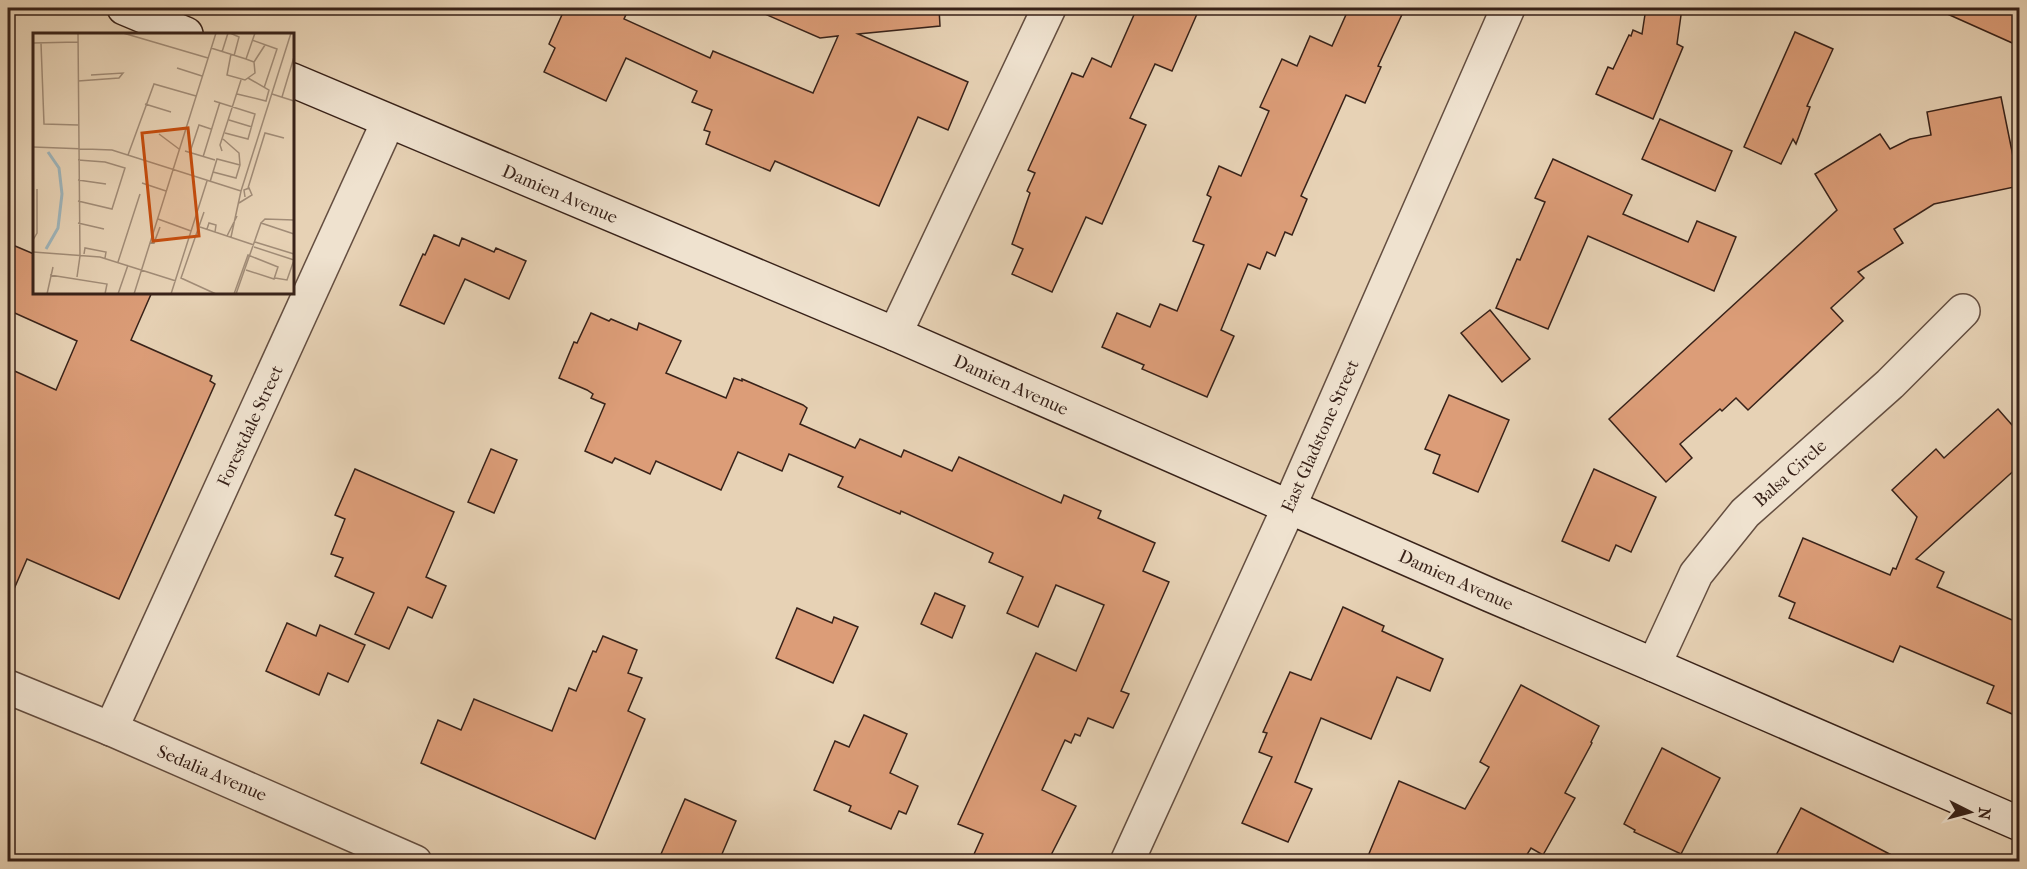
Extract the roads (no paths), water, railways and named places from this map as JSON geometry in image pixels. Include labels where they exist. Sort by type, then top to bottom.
[{"type":"street","points":[[124,8],[184,33]]},
{"type":"street","points":[[894,334],[1049,8]]},
{"type":"street","name":"East Gladstone Street","points":[[1127,861],[1289,507],[1508,8]]},
{"type":"street","name":"Damien Avenue","points":[[294,81],[894,334],[2019,824]]},
{"type":"street","name":"Forestdale Street","points":[[111,729],[388,122]]},
{"type":"street","name":"Balsa Circle","points":[[1654,664],[1696,574],[1745,513],[1890,384],[1963,311]]},
{"type":"street","name":"Sedalia Avenue","points":[[8,687],[111,729],[415,861]]}]
